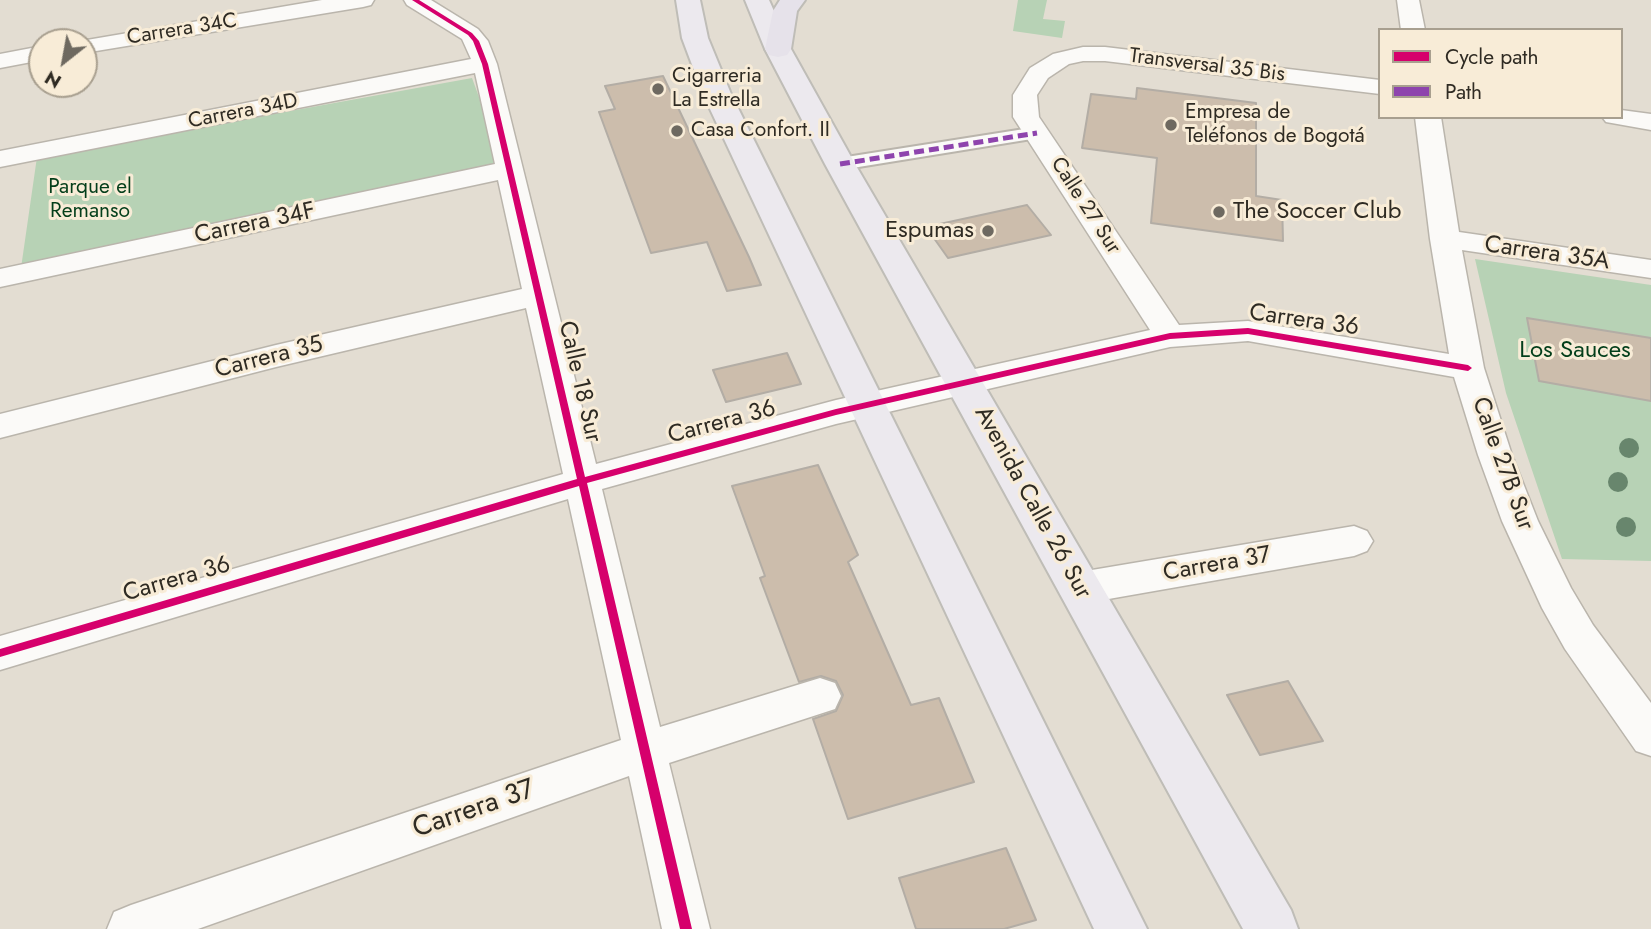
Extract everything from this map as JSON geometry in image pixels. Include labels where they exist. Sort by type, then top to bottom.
[{"type":"highway","points":[[778,49],[785,11],[793,0]]},
{"type":"main road","points":[[688,0],[695,38],[717,94],[1121,929]]},
{"type":"main road","name":"Avenida Calle 26 Sur","points":[[757,0],[778,49],[840,164],[1272,929]]},
{"type":"street","name":"Carrera 34C","points":[[98,45],[363,0]]},
{"type":"street","name":"Calle 18 Sur","points":[[415,0],[470,34],[477,41],[485,64],[686,929]]},
{"type":"street","points":[[1408,0],[1413,28]]},
{"type":"street","name":"Transversal 35 Bis","points":[[1039,73],[1060,59],[1083,54],[1105,54],[1378,87]]},
{"type":"street","points":[[0,61],[28,56]]},
{"type":"street","name":"Carrera 34D","points":[[0,159],[485,64]]},
{"type":"street","name":"Calle 27 Sur","points":[[1039,73],[1025,95],[1026,117],[1170,336]]},
{"type":"street","points":[[1623,118],[1651,122]]},
{"type":"street","name":"Calle 27B Sur","points":[[1428,119],[1444,239],[1468,368],[1495,455],[1511,499],[1556,597],[1594,659],[1651,737]]},
{"type":"street","points":[[840,164],[1037,132]]},
{"type":"street","name":"Carrera 34F","points":[[0,278],[510,169]]},
{"type":"street","name":"Carrera 35A","points":[[1444,239],[1651,269]]},
{"type":"street","name":"Carrera 35","points":[[0,426],[276,356],[538,295]]},
{"type":"street","name":"Carrera 36","points":[[0,653],[583,481],[867,404],[1170,336],[1248,331],[1468,368]]},
{"type":"street","name":"Carrera 37","points":[[1080,588],[1354,541]]},
{"type":"street","name":"Carrera 37","points":[[131,929],[645,751],[820,696]]},
{"type":"green space","points":[[1018,0],[1047,0],[1043,19],[1065,21],[1062,38],[1013,31]]},
{"type":"green space","name":"Parque el Remanso","points":[[472,78],[505,168],[21,268],[37,157]]},
{"type":"green space","name":"Los Sauces","points":[[1475,259],[1651,285],[1651,561],[1562,559],[1506,393]]},
{"type":"building","points":[[663,76],[761,285],[727,291],[707,242],[651,253],[599,112],[615,109],[605,86]]},
{"type":"building","points":[[1137,88],[1256,103],[1256,196],[1282,200],[1283,241],[1151,223],[1157,158],[1082,148],[1091,94],[1136,99]]},
{"type":"building","name":"Espumas","points":[[1027,205],[1051,235],[948,258],[926,227]]},
{"type":"building","points":[[1527,318],[1651,338],[1651,401],[1539,381]]},
{"type":"building","points":[[787,353],[801,384],[726,402],[713,370]]},
{"type":"building","points":[[818,465],[858,555],[848,562],[911,705],[939,698],[974,782],[848,819],[813,719],[836,711],[843,695],[836,681],[821,676],[799,682],[760,578],[765,576],[732,486]]},
{"type":"building","points":[[1288,681],[1323,741],[1260,755],[1227,695]]},
{"type":"building","points":[[1006,848],[1036,920],[1004,929],[916,929],[899,878]]},
{"type":"marked path","points":[[840,164],[1037,133]]},
{"type":"cycle path","points":[[415,0],[470,34],[476,41],[485,64],[686,929]]},
{"type":"cycle path","points":[[0,653],[583,481],[836,412],[1170,336],[1248,331],[1468,368]]},
{"type":"place","name":"Cigarreria La Estrella","points":[[658,89]]},
{"type":"place","name":"Empresa de Teléfonos de Bogotá","points":[[1171,125]]},
{"type":"place","name":"Casa Confort. II","points":[[677,131]]},
{"type":"place","name":"The Soccer Club","points":[[1219,212]]},
{"type":"place","name":"Espumas","points":[[988,231]]}]
